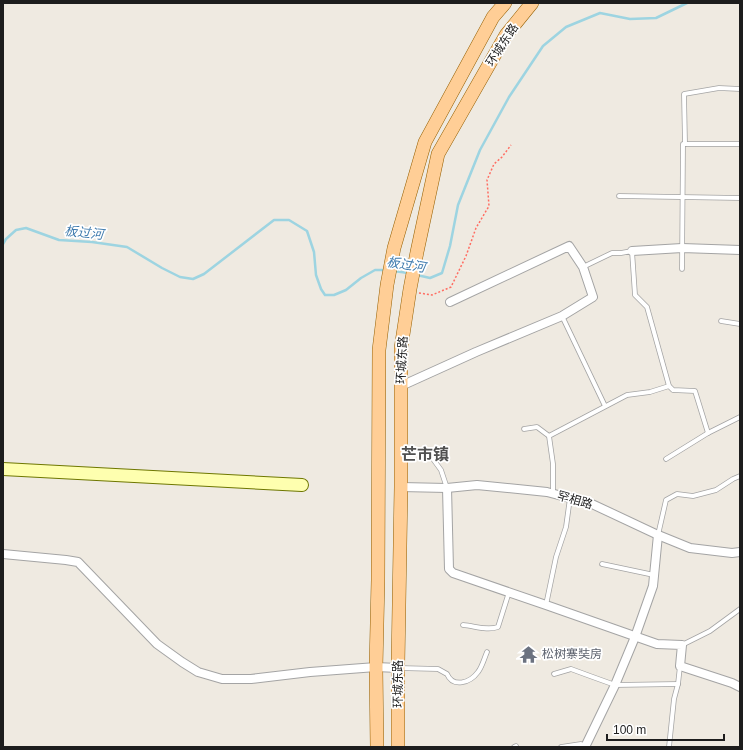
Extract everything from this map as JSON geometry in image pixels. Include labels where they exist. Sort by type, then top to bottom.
[{"type":"main road","name":"环城东路","points":[[377,747],[376,667],[379,350],[387,285],[394,248],[425,142],[494,18],[505,3]]},
{"type":"main road","name":"环城东路","points":[[398,747],[401,348],[410,290],[438,154],[506,35],[532,3]]},
{"type":"street","points":[[401,386],[476,352],[562,316],[594,297],[583,267],[569,246],[450,302]]},
{"type":"street","points":[[632,251],[682,248],[740,250]]},
{"type":"street","points":[[3,469],[302,486]]},
{"type":"street","name":"罕相路","points":[[401,487],[447,488],[477,486],[547,492],[592,504],[658,535],[690,548],[732,553],[740,552]]},
{"type":"street","points":[[447,488],[449,569],[454,573],[657,644],[682,645],[680,666],[740,687]]},
{"type":"street","points":[[587,747],[635,637],[653,586],[658,535]]},
{"type":"street","points":[[3,554],[78,562],[157,644],[198,672],[222,679],[251,679],[310,672],[376,667],[398,668]]},
{"type":"lane","points":[[682,269],[683,144],[685,144],[684,94],[719,88],[740,89]]},
{"type":"lane","points":[[685,144],[740,144]]},
{"type":"lane","points":[[620,196],[740,198]]},
{"type":"lane","points":[[583,267],[612,252],[621,253],[632,251],[635,295],[647,307],[669,386],[674,390],[695,391],[708,433]]},
{"type":"lane","points":[[562,316],[605,406]]},
{"type":"lane","points":[[720,321],[740,324]]},
{"type":"lane","points":[[549,436],[628,395],[650,392],[669,386]]},
{"type":"lane","points":[[666,459],[708,433],[740,417]]},
{"type":"lane","points":[[524,429],[537,427],[549,436],[553,464],[553,494]]},
{"type":"lane","points":[[433,459],[441,470],[447,488]]},
{"type":"lane","points":[[658,535],[666,500],[677,494],[693,496],[716,490],[732,479],[740,476]]},
{"type":"lane","points":[[546,604],[556,557],[566,527],[570,498]]},
{"type":"lane","points":[[602,564],[654,575]]},
{"type":"lane","points":[[463,625],[492,629],[498,627],[509,592]]},
{"type":"lane","points":[[682,645],[710,631],[740,608]]},
{"type":"lane","points":[[398,668],[438,669],[447,674],[452,681],[459,683],[471,679],[478,672],[487,652]]},
{"type":"lane","points":[[669,747],[674,699],[678,684],[680,666]]},
{"type":"lane","points":[[554,674],[571,670],[615,685],[678,684]]},
{"type":"lane","points":[[561,746],[581,744],[587,747]]},
{"type":"path","points":[[410,290],[432,295],[451,287],[466,256],[476,228],[489,206],[487,180],[494,164],[502,157],[510,145]]},
{"type":"waterway","name":"板过河","points":[[417,275],[430,278],[442,273],[450,246],[458,205],[480,150],[509,97],[543,46],[566,27],[600,13],[630,19],[656,18],[687,3]]},
{"type":"waterway","name":"板过河","points":[[3,244],[6,239],[16,230],[26,228],[59,240],[92,242],[127,247],[180,277],[193,279],[204,274],[274,220],[289,220],[307,231],[314,252],[316,275],[325,295],[334,295],[346,290],[361,278],[375,270],[387,270]]},
{"type":"waterway","name":"板过河","points":[[394,271],[408,273]]},
{"type":"place","name":"松树寨奘房","points":[[529,654]]},
{"type":"district","name":"芒市镇","points":[[425,454]]}]
